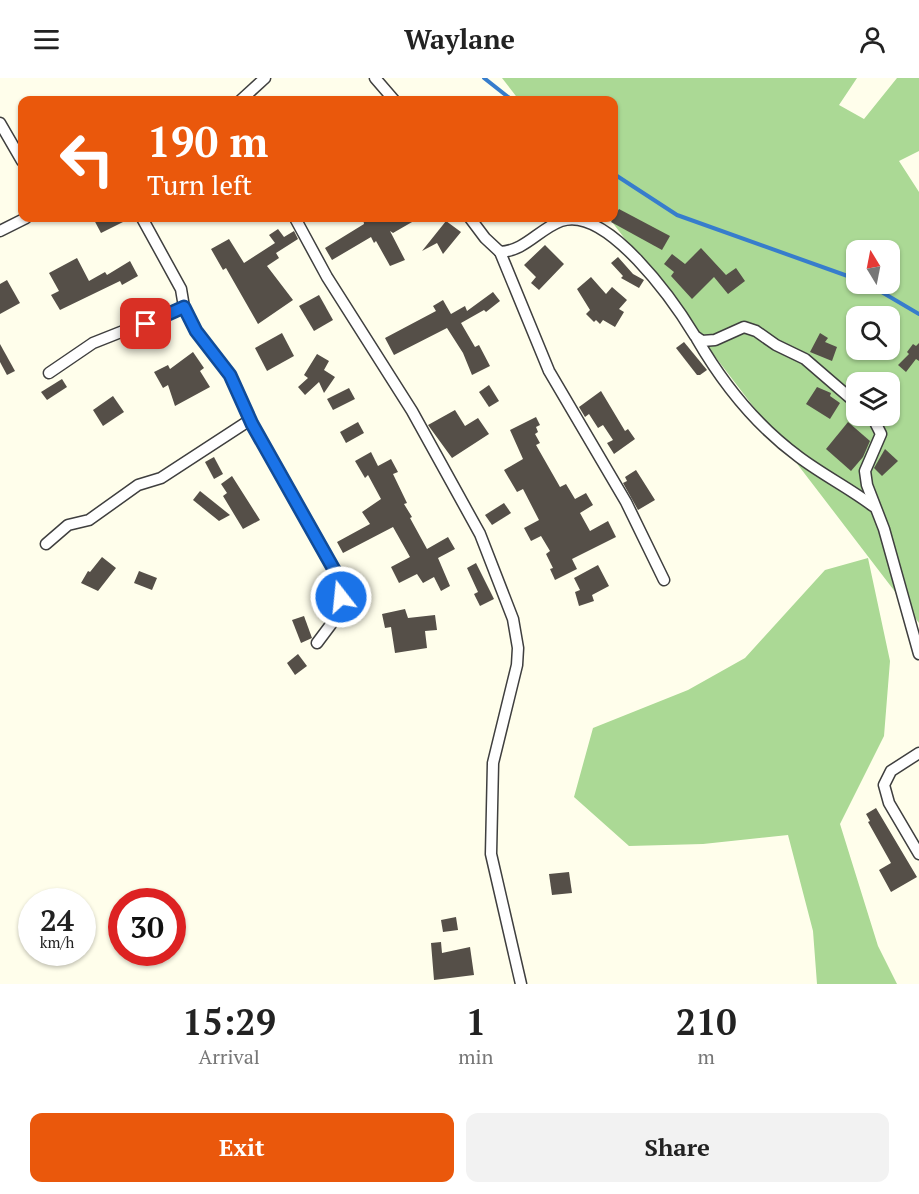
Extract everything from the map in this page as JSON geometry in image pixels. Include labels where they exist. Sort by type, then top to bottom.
[{"type":"street","points":[[245,96],[265,78]]},
{"type":"street","points":[[375,78],[391,96]]},
{"type":"street","points":[[0,123],[18,154]]},
{"type":"street","points":[[0,231],[18,222]]},
{"type":"street","points":[[144,222],[181,289],[184,307],[196,331],[230,375],[250,420],[341,582],[341,611],[317,643]]},
{"type":"street","points":[[297,222],[327,277],[412,411],[480,534],[513,619],[518,648],[517,665],[493,764],[491,854],[521,984]]},
{"type":"street","points":[[473,222],[500,252],[549,371],[626,502],[664,580]]},
{"type":"street","points":[[500,252],[517,250],[560,222]]},
{"type":"street","points":[[587,222],[604,232],[639,262],[660,285],[730,390],[764,425],[797,456],[875,508]]},
{"type":"street","points":[[49,373],[93,343],[184,307]]},
{"type":"street","points":[[695,336],[707,343],[744,327],[756,331],[776,345],[805,359],[846,395]]},
{"type":"street","points":[[46,544],[68,525],[89,520],[138,485],[161,478],[250,420]]},
{"type":"street","points":[[877,426],[881,434],[865,471],[869,494],[884,529],[919,654]]},
{"type":"street","points":[[919,753],[891,771],[884,784],[889,803],[919,854]]},
{"type":"green space","points":[[502,78],[857,78],[839,105],[864,119],[897,78],[919,78],[919,151],[899,161],[919,192],[919,623],[612,222],[618,222],[618,96],[516,96]]},
{"type":"green space","points":[[868,558],[890,661],[884,736],[840,824],[878,946],[897,984],[817,984],[813,931],[788,835],[703,844],[629,846],[574,797],[593,728],[688,690],[745,658],[825,570]]},
{"type":"building","points":[[619,209],[670,236],[662,250],[611,222],[618,222]]},
{"type":"building","points":[[95,222],[123,222],[101,233]]},
{"type":"building","points":[[364,222],[412,222],[393,233],[390,231],[405,260],[390,266],[376,241],[374,243],[371,237],[332,260],[325,248],[364,224]]},
{"type":"building","points":[[445,222],[461,232],[443,254],[437,243],[422,251]]},
{"type":"building","points":[[278,229],[284,237],[294,231],[298,239],[276,253],[279,258],[267,266],[293,300],[258,324],[226,268],[223,270],[211,249],[229,239],[244,263],[275,243],[269,235]]},
{"type":"building","points":[[545,245],[564,264],[539,290],[531,283],[536,277],[524,265]]},
{"type":"building","points":[[701,248],[726,275],[736,268],[745,281],[728,294],[714,277],[692,299],[671,276],[674,272],[664,264],[672,254],[685,264]]},
{"type":"building","points":[[618,257],[633,274],[644,280],[639,288],[621,278],[623,276],[611,263]]},
{"type":"building","points":[[77,258],[89,281],[105,272],[107,275],[130,261],[138,276],[122,285],[120,281],[60,310],[51,295],[59,291],[49,273]]},
{"type":"building","points":[[591,277],[606,294],[612,287],[627,300],[619,309],[624,312],[615,327],[603,320],[600,324],[596,320],[594,322],[586,314],[590,310],[577,289]]},
{"type":"building","points":[[7,280],[20,303],[0,314],[0,284]]},
{"type":"building","points":[[493,292],[500,301],[486,312],[484,310],[461,323],[475,347],[479,345],[490,366],[472,375],[463,353],[447,328],[394,355],[385,338],[436,311],[433,306],[443,300],[451,314],[465,306],[467,311]]},
{"type":"building","points":[[319,295],[333,320],[314,331],[299,306]]},
{"type":"building","points":[[282,333],[294,356],[267,371],[255,348]]},
{"type":"building","points":[[820,333],[828,338],[825,342],[837,347],[832,361],[810,352]]},
{"type":"building","points":[[684,342],[707,370],[700,375],[697,375],[676,348]]},
{"type":"building","points":[[919,343],[919,361],[916,359],[906,372],[898,365],[909,354],[907,352],[913,344],[916,346]]},
{"type":"building","points":[[0,344],[15,371],[7,375],[0,362]]},
{"type":"building","points":[[193,352],[204,368],[200,371],[210,387],[175,406],[168,385],[163,388],[154,372],[168,365],[170,369]]},
{"type":"building","points":[[317,354],[329,361],[324,370],[335,377],[324,393],[319,382],[305,395],[298,387],[308,378],[304,375]]},
{"type":"building","points":[[62,379],[67,387],[47,400],[41,392]]},
{"type":"building","points":[[489,385],[499,401],[489,407],[479,392]]},
{"type":"building","points":[[817,387],[831,393],[830,396],[840,403],[830,419],[806,404]]},
{"type":"building","points":[[349,388],[355,399],[333,410],[327,399]]},
{"type":"building","points":[[601,391],[625,431],[628,429],[635,439],[614,454],[607,443],[613,440],[603,425],[598,428],[589,414],[585,417],[579,407]]},
{"type":"building","points":[[113,396],[124,412],[103,426],[93,410]]},
{"type":"building","points":[[455,410],[465,426],[478,418],[489,434],[452,458],[428,425]]},
{"type":"building","points":[[536,417],[540,425],[536,427],[538,432],[535,434],[540,443],[536,445],[560,487],[566,484],[575,499],[586,493],[593,505],[580,513],[590,531],[608,521],[616,537],[572,559],[577,569],[555,580],[550,569],[553,568],[546,554],[550,551],[541,536],[531,541],[524,528],[539,520],[523,489],[517,492],[504,470],[523,459],[510,430]]},
{"type":"building","points":[[358,422],[364,433],[346,443],[340,432]]},
{"type":"building","points":[[846,424],[853,426],[870,441],[863,457],[851,471],[826,449]]},
{"type":"building","points":[[885,449],[898,461],[882,476],[874,468]]},
{"type":"building","points":[[371,452],[378,466],[391,459],[398,472],[393,474],[407,503],[404,504],[427,549],[448,537],[455,549],[438,558],[450,586],[441,591],[434,577],[423,583],[417,574],[399,583],[391,567],[410,557],[393,527],[343,553],[337,542],[370,524],[362,512],[381,499],[368,475],[365,478],[355,461]]},
{"type":"building","points":[[214,457],[223,474],[214,479],[205,462]]},
{"type":"building","points":[[636,470],[655,500],[638,510],[623,483],[627,481],[625,477]]},
{"type":"building","points":[[232,476],[260,520],[243,529],[223,496],[227,493],[221,484]]},
{"type":"building","points":[[200,491],[230,515],[219,521],[193,500]]},
{"type":"building","points":[[504,503],[511,513],[492,525],[485,515]]},
{"type":"building","points":[[102,557],[116,568],[98,591],[81,583],[88,571],[90,572]]},
{"type":"building","points":[[476,563],[494,599],[480,606],[474,594],[478,592],[467,568]]},
{"type":"building","points":[[598,565],[609,586],[592,595],[594,601],[579,606],[575,592],[580,590],[574,578]]},
{"type":"building","points":[[139,571],[157,578],[152,590],[134,583]]},
{"type":"building","points":[[405,609],[408,618],[435,615],[437,630],[425,631],[427,648],[395,653],[391,627],[385,628],[382,614]]},
{"type":"building","points":[[304,616],[312,638],[301,643],[292,620]]},
{"type":"building","points":[[298,654],[307,666],[295,675],[287,663]]},
{"type":"building","points":[[876,808],[917,877],[891,892],[879,870],[891,863],[868,822],[870,821],[866,814]]},
{"type":"building","points":[[569,872],[572,893],[552,895],[549,874]]},
{"type":"building","points":[[456,917],[458,930],[443,932],[441,920]]},
{"type":"building","points":[[441,942],[442,953],[470,947],[474,975],[434,980],[431,943]]},
{"type":"waterway","points":[[484,78],[507,96]]},
{"type":"waterway","points":[[618,177],[677,215],[846,275]]},
{"type":"waterway","points":[[885,294],[919,314]]},
{"type":"route","points":[[146,324],[184,307],[196,331],[230,375],[252,424],[341,582],[341,597]]}]
